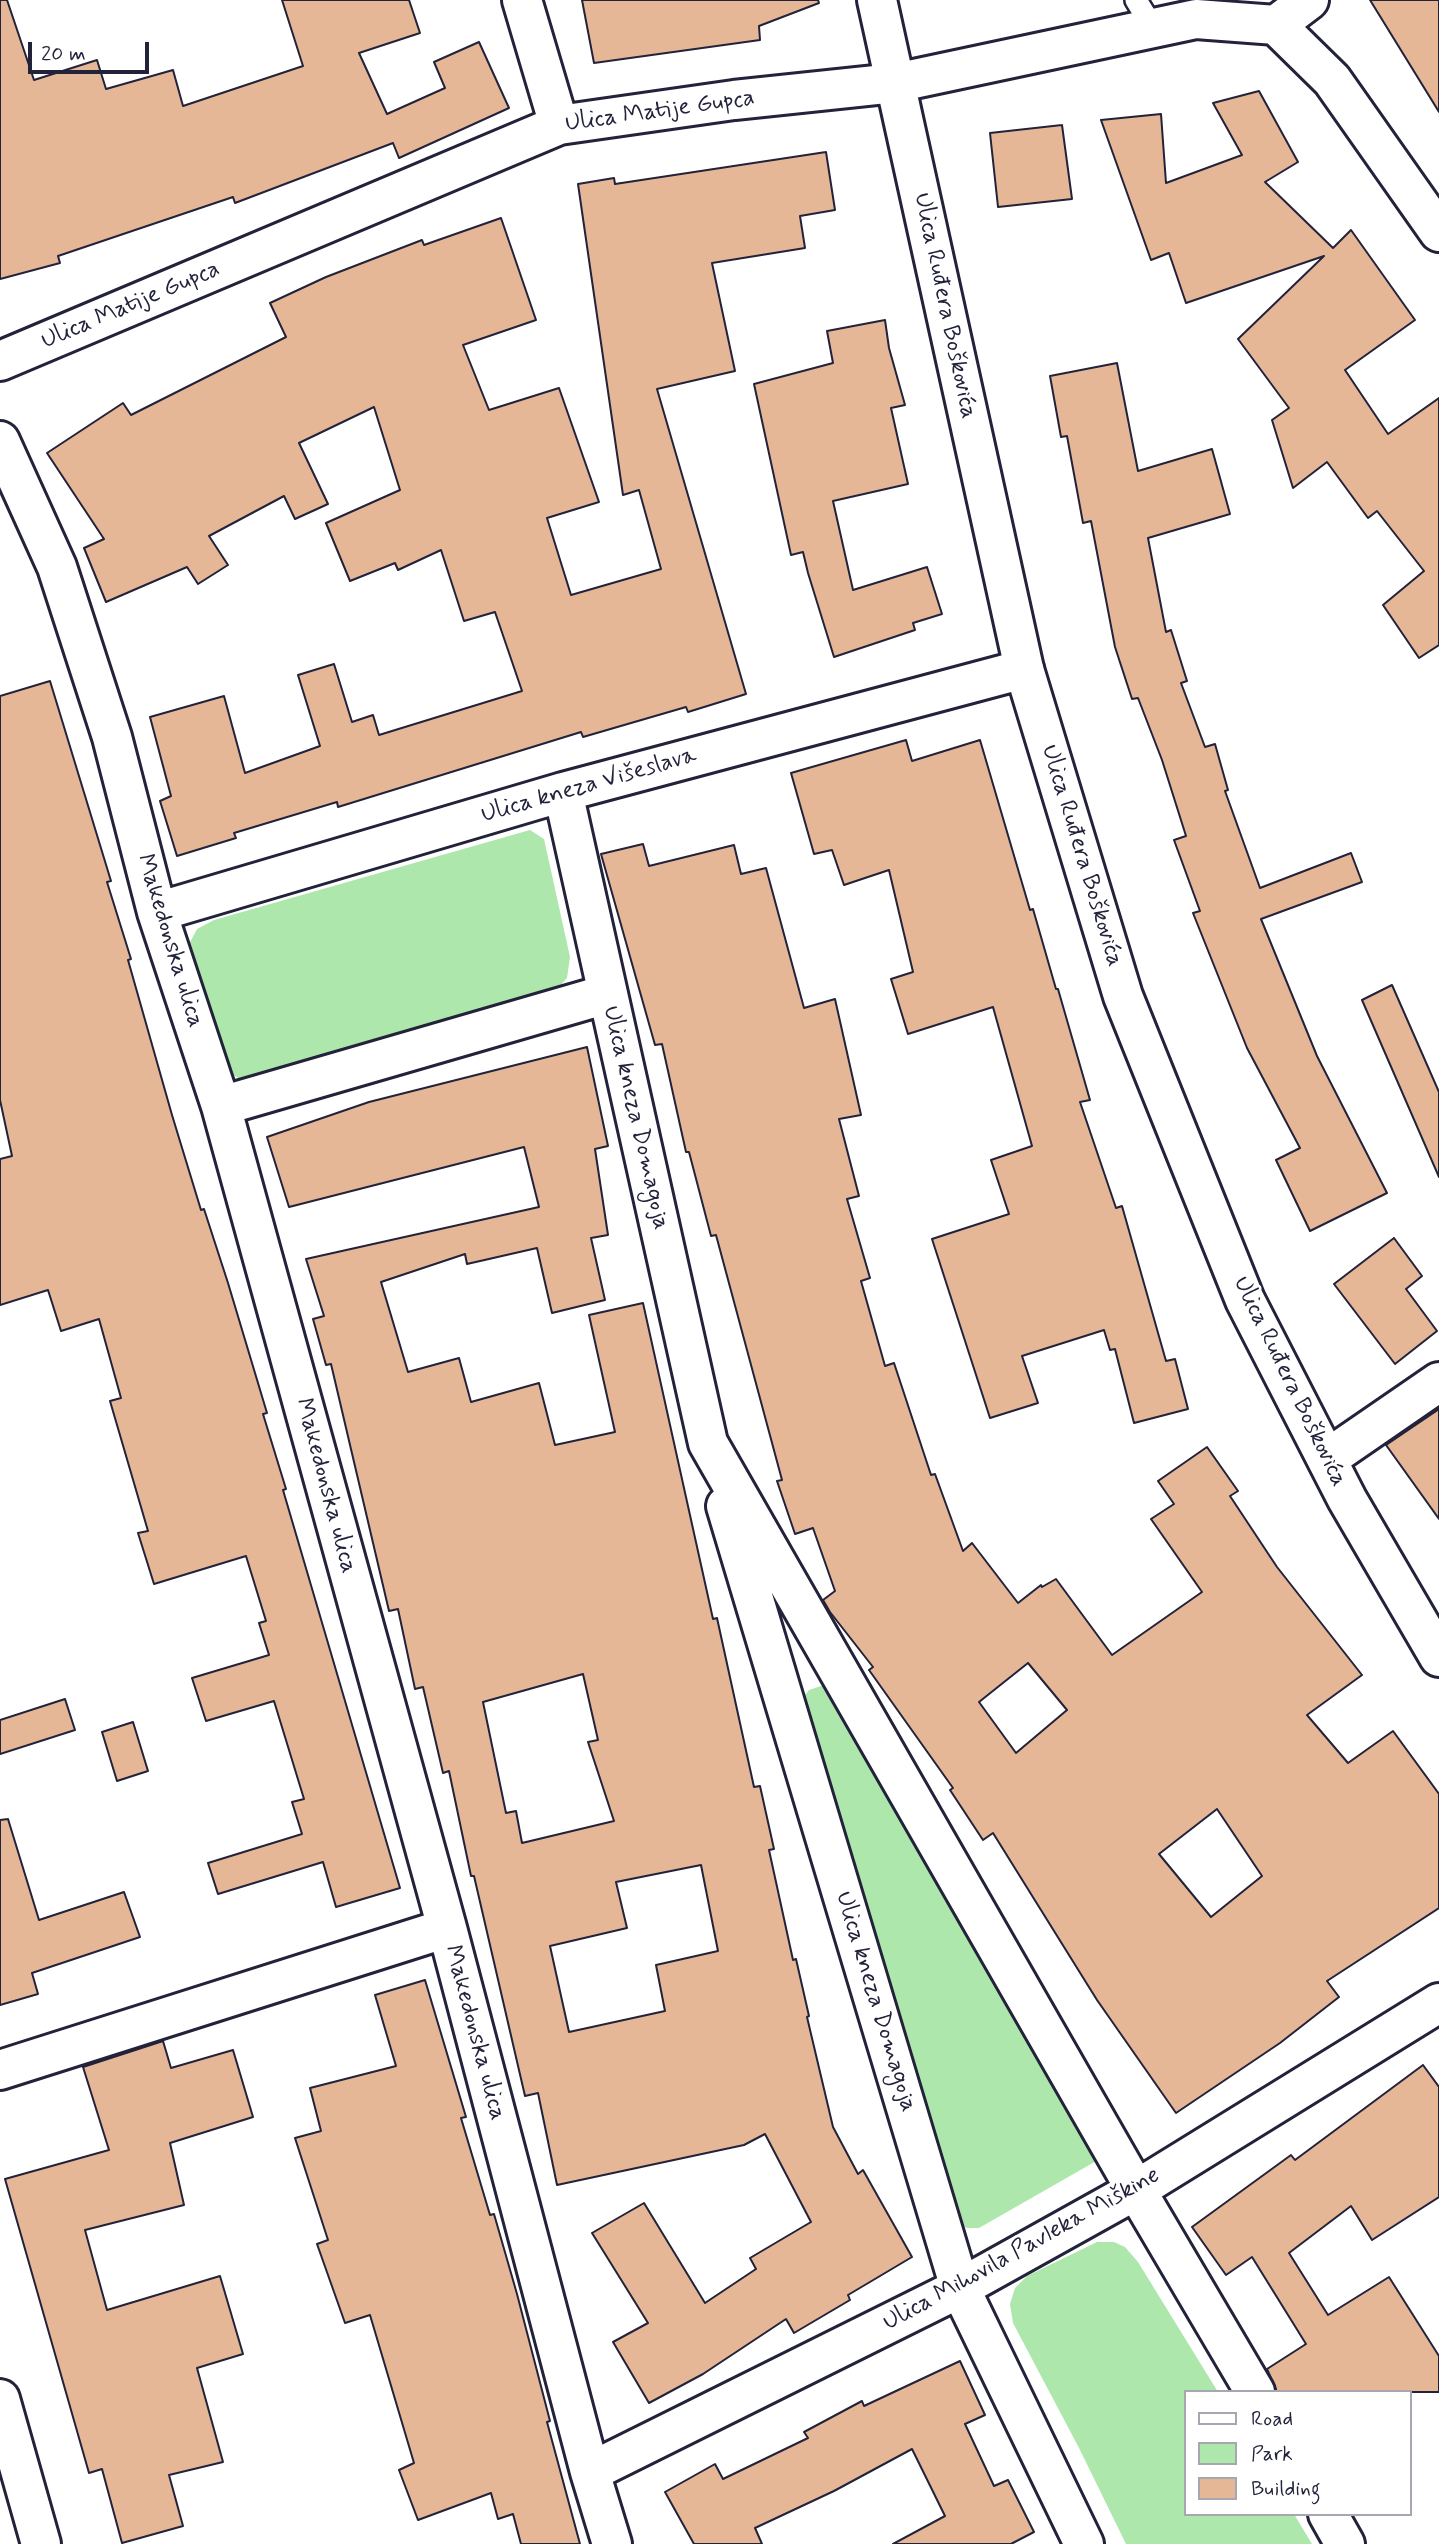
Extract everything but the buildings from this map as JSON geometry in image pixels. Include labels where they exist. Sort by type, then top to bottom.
[{"type":"street","points":[[522,0],[559,125]]},
{"type":"street","name":"Ulica Ruđera Boškovića","points":[[877,0],[1024,668],[1123,996],[1245,1300],[1347,1499],[1439,1657]]},
{"type":"street","points":[[1309,0],[1276,25],[1332,80],[1439,232]]},
{"type":"street","name":"Ulica Matije Gupca","points":[[0,361],[559,125],[734,100],[895,83],[1144,14],[1276,25]]},
{"type":"street","name":"Makedonska ulica","points":[[0,441],[57,567],[112,737],[157,912],[220,1106],[447,1928],[590,2472],[612,2544]]},
{"type":"street","name":"Ulica kneza Višeslava","points":[[157,912],[563,792],[1024,668]]},
{"type":"street","name":"Ulica kneza Domagoja","points":[[563,792],[708,1443],[960,2288],[1084,2544]]},
{"type":"street","points":[[220,1106],[607,994]]},
{"type":"street","points":[[1326,1459],[1439,1382]]},
{"type":"street","name":"Ulica kneza Domagoja","points":[[708,1443],[1136,2190],[1254,2390]]},
{"type":"street","points":[[0,2070],[447,1928]]},
{"type":"street","name":"Ulica Mihovila Pavleka Miškine","points":[[590,2472],[960,2288],[1136,2190],[1439,2003]]},
{"type":"street","points":[[0,2399],[41,2544]]},
{"type":"street","points":[[1329,2516],[1345,2544]]},
{"type":"green space","points":[[530,830],[544,839],[570,957],[567,978],[559,987],[545,995],[246,1082],[229,1073],[188,946],[197,929],[214,920]]},
{"type":"green space","points":[[827,1684],[1098,2160],[979,2228],[967,2228],[955,2222],[801,1700],[809,1690]]},
{"type":"green space","points":[[1097,2242],[1114,2242],[1125,2247],[1138,2262],[1217,2390],[1184,2390],[1184,2516],[1295,2516],[1312,2544],[1126,2544],[1013,2323],[1010,2304],[1015,2288],[1027,2276]]}]
